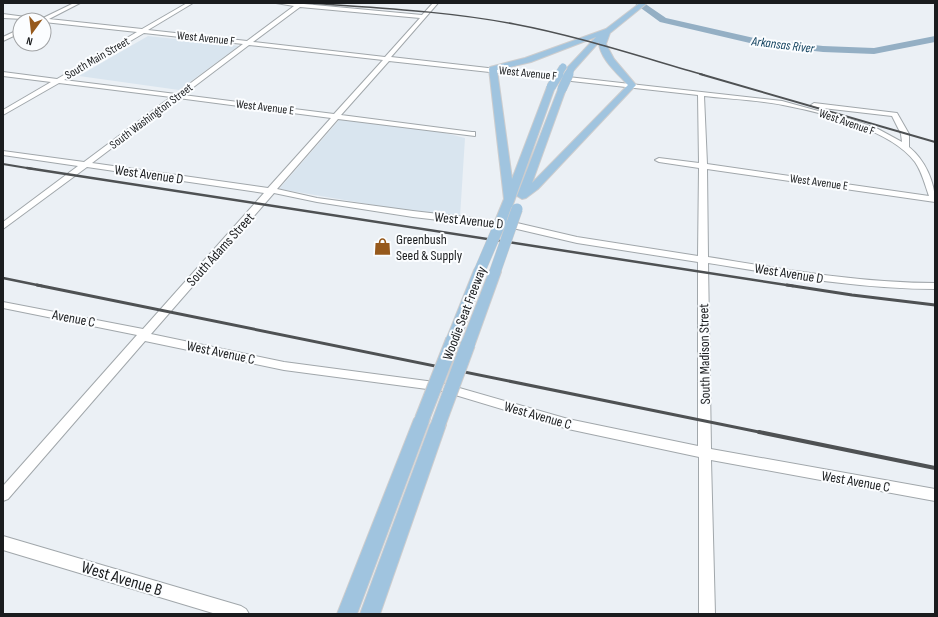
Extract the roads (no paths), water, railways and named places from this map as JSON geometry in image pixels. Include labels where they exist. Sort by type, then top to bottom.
[{"type":"main road","name":"Woodie Seat Freeway","points":[[347,614],[430,422],[468,344],[495,272],[511,205],[551,87],[567,68],[581,55],[644,3]]},
{"type":"main road","points":[[511,205],[493,69],[528,60],[610,30]]},
{"type":"main road","points":[[522,196],[534,187],[632,85],[603,46],[603,41],[610,30]]},
{"type":"main road","name":"Woodie Seat Freeway","points":[[370,614],[380,588],[453,340],[480,270],[511,205],[522,196],[562,89],[567,68]]},
{"type":"street","points":[[52,16],[78,3]]},
{"type":"street","name":"South Main Street","points":[[3,113],[190,3]]},
{"type":"street","points":[[278,3],[424,17]]},
{"type":"street","name":"South Adams Street","points":[[3,495],[436,3]]},
{"type":"street","name":"South Washington Street","points":[[3,226],[300,5]]},
{"type":"street","name":"West Avenue F","points":[[52,21],[493,69],[782,103],[817,111],[852,122],[881,133],[906,146]]},
{"type":"street","name":"West Avenue E","points":[[3,74],[472,134]]},
{"type":"street","name":"South Madison Street","points":[[701,94],[704,166],[702,260],[707,614]]},
{"type":"street","points":[[782,103],[895,114],[905,134],[906,146],[918,160],[935,199]]},
{"type":"street","name":"West Avenue D","points":[[3,154],[272,190],[317,200],[413,214],[517,226],[577,240],[841,281],[908,286],[935,286]]},
{"type":"street","name":"West Avenue E","points":[[659,160],[935,199]]},
{"type":"street","name":"Avenue C","points":[[3,305],[143,335]]},
{"type":"street","name":"West Avenue C","points":[[143,335],[284,366],[442,387],[568,424],[704,453],[935,495]]},
{"type":"street","name":"West Avenue B","points":[[3,543],[241,614]]},
{"type":"waterway","name":"Arkansas River","points":[[638,3],[663,20],[754,41],[823,49],[874,51],[935,39]]},
{"type":"railway","points":[[309,3],[437,13],[514,24],[586,41],[704,75]]},
{"type":"railway","points":[[700,74],[935,142]]},
{"type":"railway","points":[[3,164],[27,168]]},
{"type":"railway","points":[[27,168],[793,286]]},
{"type":"railway","points":[[27,168],[33,169]]},
{"type":"railway","points":[[3,278],[42,286]]},
{"type":"railway","points":[[37,285],[764,433]]},
{"type":"railway","points":[[787,285],[852,295],[935,305]]},
{"type":"railway","points":[[759,432],[935,468]]},
{"type":"place","name":"Greenbush Seed & Supply","points":[[383,247]]}]
